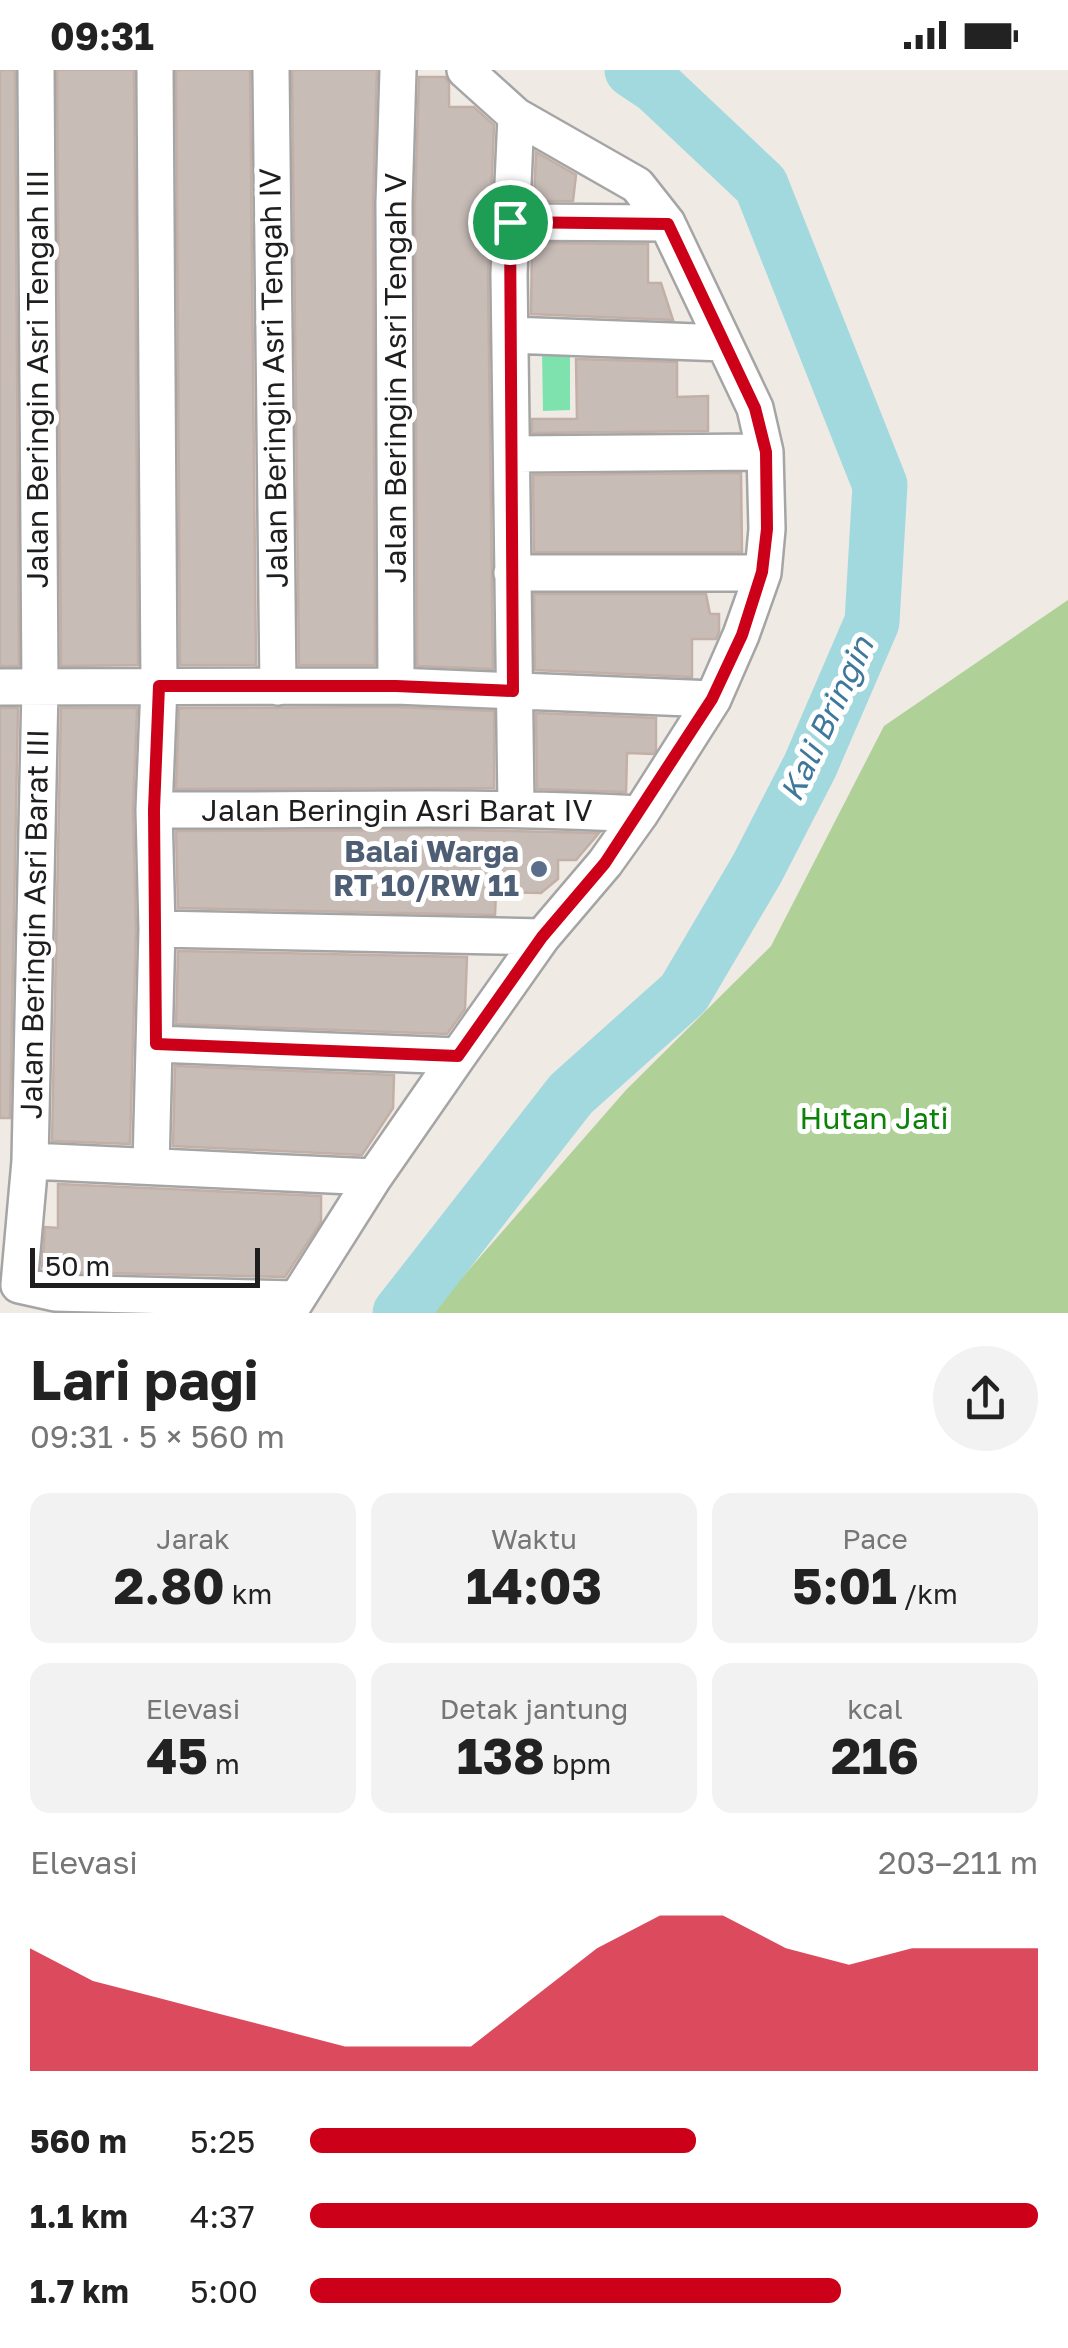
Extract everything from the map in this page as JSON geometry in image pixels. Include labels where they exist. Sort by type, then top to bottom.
[{"type":"street","name":"Jalan Beringin Asri Tengah III","points":[[36,70],[40,688]]},
{"type":"street","points":[[152,1166],[157,930],[154,810],[159,686],[155,70]]},
{"type":"street","name":"Jalan Beringin Asri Tengah IV","points":[[271,70],[278,687]]},
{"type":"street","name":"Jalan Beringin Asri Tengah V","points":[[396,686],[394,203],[398,70]]},
{"type":"street","points":[[292,1306],[374,1177],[542,937],[605,863],[640,814],[712,699],[742,635],[762,572],[767,529],[766,452],[755,408],[668,224],[637,185],[516,116],[465,70]]},
{"type":"street","points":[[516,116],[510,222],[516,808]]},
{"type":"street","points":[[510,222],[668,224]]},
{"type":"street","points":[[510,335],[724,343]]},
{"type":"street","points":[[512,454],[766,452]]},
{"type":"street","points":[[512,574],[762,572]]},
{"type":"street","points":[[0,687],[396,686],[712,699]]},
{"type":"street","name":"Jalan Beringin Asri Barat III","points":[[40,688],[30,1161],[18,1285],[55,1293],[292,1306]]},
{"type":"street","name":"Jalan Beringin Asri Barat IV","points":[[154,810],[348,812],[516,808],[640,814]]},
{"type":"street","points":[[157,930],[542,937]]},
{"type":"street","points":[[156,1044],[458,1056]]},
{"type":"street","points":[[30,1161],[374,1177]]},
{"type":"green space","points":[[570,350],[570,410],[543,411],[542,351]]},
{"type":"green space","name":"Hutan Jati","points":[[1068,600],[1068,1313],[431,1313],[626,1090],[771,946],[884,726]]},
{"type":"building","points":[[0,70],[15,70],[19,666],[0,666]]},
{"type":"building","points":[[57,70],[134,70],[138,665],[61,666]]},
{"type":"building","points":[[176,70],[250,70],[256,665],[180,665]]},
{"type":"building","points":[[292,70],[377,70],[373,202],[375,665],[299,665]]},
{"type":"building","points":[[419,77],[445,77],[449,83],[449,107],[474,107],[494,125],[488,274],[493,669],[417,666],[415,203]]},
{"type":"building","points":[[536,152],[576,175],[573,201],[534,201]]},
{"type":"building","points":[[532,243],[648,244],[648,283],[661,283],[673,320],[531,314]]},
{"type":"building","points":[[576,359],[677,362],[677,397],[708,396],[708,431],[532,433],[532,419],[577,419]]},
{"type":"building","points":[[741,473],[742,552],[534,552],[533,475]]},
{"type":"building","points":[[534,594],[706,594],[710,614],[719,614],[719,632],[716,639],[692,639],[692,677],[535,670]]},
{"type":"building","points":[[396,707],[494,711],[494,788],[176,789],[179,708]]},
{"type":"building","points":[[0,708],[18,708],[10,1118],[0,1118]]},
{"type":"building","points":[[61,708],[137,708],[130,1144],[52,1141]]},
{"type":"building","points":[[536,713],[656,718],[656,750],[653,754],[627,753],[626,792],[537,789]]},
{"type":"building","points":[[176,831],[599,833],[576,860],[558,860],[558,879],[541,893],[496,892],[495,915],[178,908]]},
{"type":"building","points":[[178,951],[467,957],[465,1009],[447,1034],[176,1024]]},
{"type":"building","points":[[175,1066],[394,1075],[393,1108],[362,1155],[173,1146]]},
{"type":"building","points":[[58,1184],[321,1196],[321,1222],[285,1277],[58,1272],[42,1268],[45,1227],[58,1228]]},
{"type":"waterway","name":"Kali Bringin","points":[[400,1313],[571,1094],[684,993],[757,869],[810,766],[872,622],[880,485],[761,185],[656,86],[632,70]]},
{"type":"place","name":"Balai Warga RT 10/RW 11","points":[[539,869]]},
{"type":"route","points":[[510,222],[668,224],[755,408],[766,452],[767,529],[762,572],[742,635],[712,699],[640,814],[605,863],[542,937],[458,1056],[156,1044],[154,810],[159,686],[396,686],[513,691],[510,222]]}]
